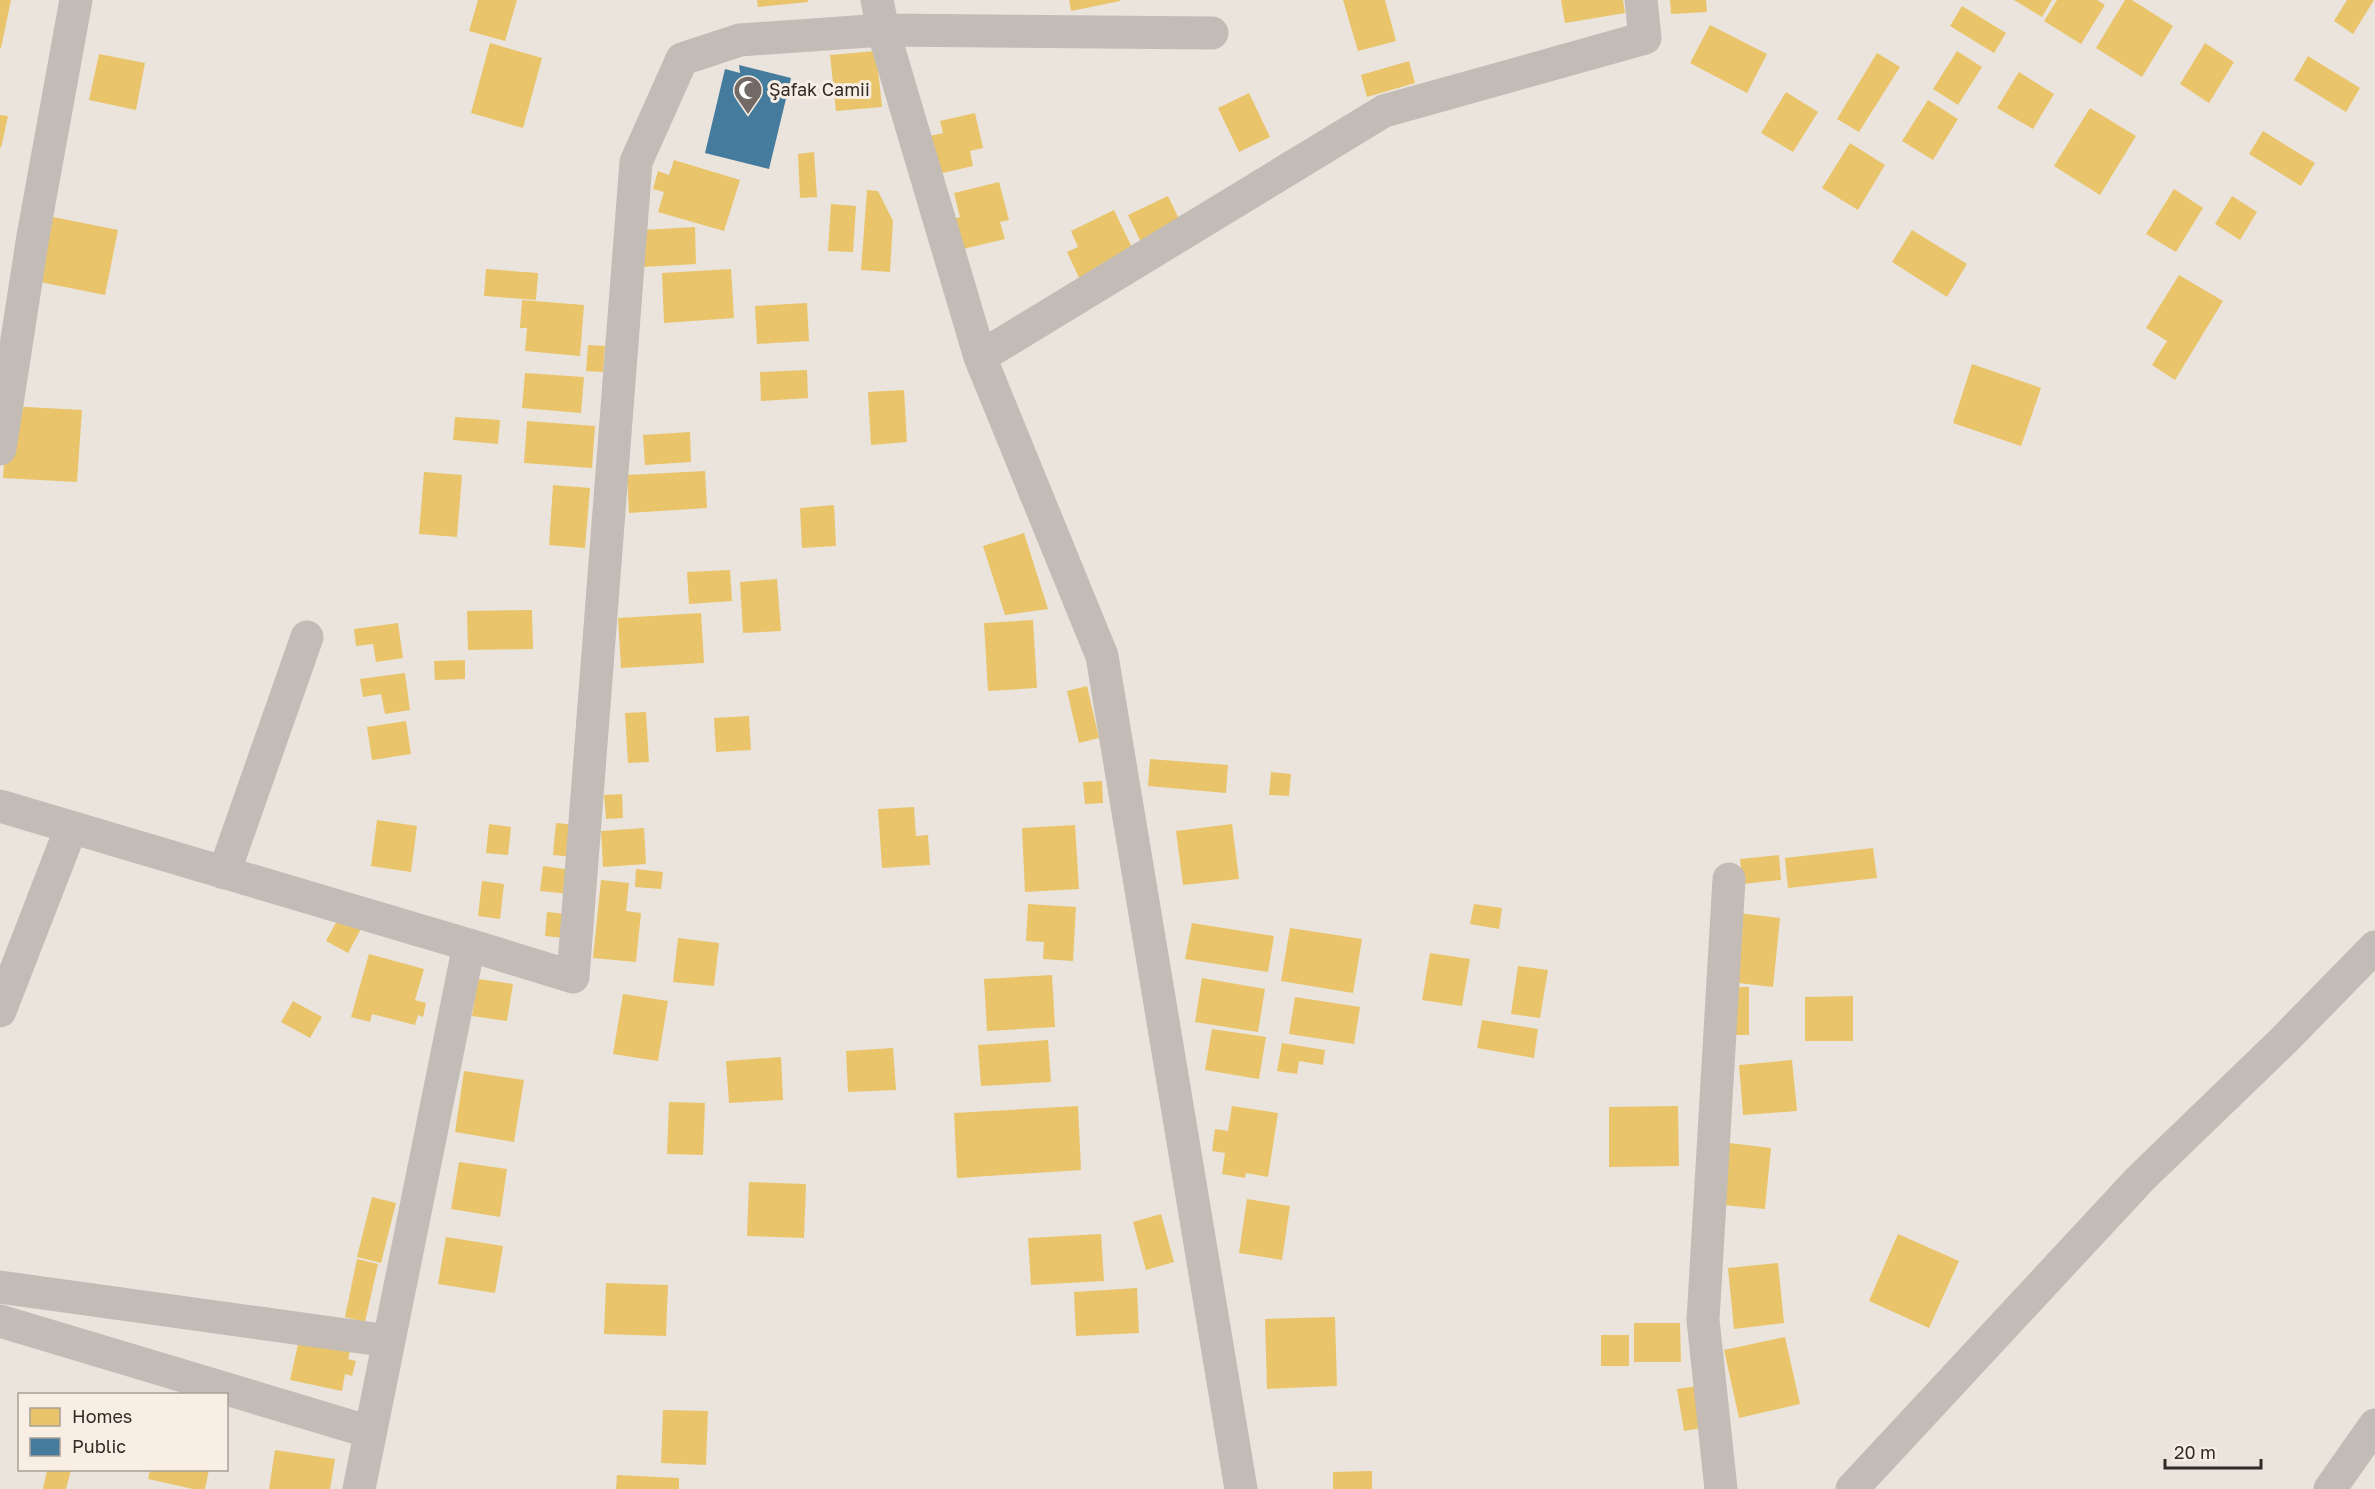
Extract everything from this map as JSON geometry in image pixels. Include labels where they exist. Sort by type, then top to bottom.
[{"type":"street","points":[[0,449],[33,236],[76,0]]},
{"type":"street","points":[[980,357],[1384,111],[1645,38],[1641,0]]},
{"type":"street","points":[[880,15],[980,357],[1102,656],[1241,1489]]},
{"type":"street","points":[[0,806],[573,977],[636,162],[682,59],[740,40],[880,15],[1212,33]]},
{"type":"street","points":[[224,873],[307,638]]},
{"type":"street","points":[[0,1011],[71,828]]},
{"type":"street","points":[[1721,1489],[1703,1320],[1729,879]]},
{"type":"street","points":[[359,1489],[469,945]]},
{"type":"street","points":[[1852,1489],[2139,1179],[2284,1040],[2375,947]]},
{"type":"street","points":[[0,1287],[389,1341]]},
{"type":"street","points":[[0,1321],[370,1432]]},
{"type":"street","points":[[2330,1489],[2375,1425]]},
{"type":"building: Homes","points":[[0,0],[11,0],[1,48],[0,48]]},
{"type":"building: Homes","points":[[478,0],[517,0],[505,41],[469,31]]},
{"type":"building: Homes","points":[[757,0],[808,0],[808,2],[758,7]]},
{"type":"building: Homes","points":[[1069,0],[1120,0],[1120,1],[1071,11]]},
{"type":"building: Homes","points":[[1343,0],[1385,0],[1396,41],[1358,51]]},
{"type":"building: Homes","points":[[1561,0],[1623,0],[1625,13],[1565,23]]},
{"type":"building: Homes","points":[[1670,0],[1706,0],[1707,12],[1671,14]]},
{"type":"building: Homes","points":[[2014,0],[2052,0],[2042,17]]},
{"type":"building: Homes","points":[[2057,0],[2097,0],[2105,5],[2081,44],[2044,21]]},
{"type":"building: Homes","points":[[2125,0],[2132,0],[2173,26],[2142,77],[2096,48]]},
{"type":"building: Homes","points":[[2347,0],[2374,0],[2353,34],[2334,21]]},
{"type":"building: Homes","points":[[1962,6],[2006,33],[1994,53],[1950,26]]},
{"type":"building: Homes","points":[[1710,25],[1767,54],[1747,93],[1690,63]]},
{"type":"building: Homes","points":[[490,43],[542,58],[523,128],[471,113]]},
{"type":"building: Homes","points":[[2205,43],[2234,62],[2209,103],[2180,84]]},
{"type":"building: Homes","points":[[876,51],[882,107],[836,111],[830,55]]},
{"type":"building: Homes","points":[[1957,51],[1982,67],[1958,105],[1933,89]]},
{"type":"building: Homes","points":[[1877,53],[1900,67],[1859,132],[1837,119]]},
{"type":"building: Homes","points":[[99,54],[145,63],[136,110],[89,100]]},
{"type":"building: Homes","points":[[2308,56],[2360,88],[2346,112],[2294,80]]},
{"type":"building: Homes","points":[[1409,61],[1415,83],[1367,97],[1361,75]]},
{"type":"building: Homes","points":[[2019,72],[2054,94],[2033,129],[1997,108]]},
{"type":"building: Homes","points":[[1786,92],[1818,112],[1793,152],[1761,133]]},
{"type":"building: Homes","points":[[1249,93],[1270,137],[1239,152],[1218,108]]},
{"type":"building: Homes","points":[[1928,100],[1958,119],[1933,160],[1902,141]]},
{"type":"building: Homes","points":[[2090,108],[2136,136],[2100,195],[2054,166]]},
{"type":"building: Homes","points":[[975,113],[983,148],[970,151],[973,166],[930,176],[921,138],[943,133],[940,121]]},
{"type":"building: Homes","points":[[0,115],[8,116],[1,148],[0,147]]},
{"type":"building: Homes","points":[[2263,131],[2315,163],[2301,186],[2249,154]]},
{"type":"building: Homes","points":[[1850,143],[1885,165],[1858,210],[1822,188]]},
{"type":"building: Homes","points":[[814,152],[817,197],[800,198],[798,154]]},
{"type":"building: Homes","points":[[674,160],[740,180],[724,231],[658,212],[664,192],[653,189],[658,171],[669,175]]},
{"type":"building: Homes","points":[[999,182],[1009,220],[1000,222],[1005,239],[959,250],[952,219],[960,217],[954,193]]},
{"type":"building: Homes","points":[[2174,189],[2203,208],[2176,252],[2146,234]]},
{"type":"building: Homes","points":[[867,190],[878,191],[893,221],[890,272],[861,270]]},
{"type":"building: Homes","points":[[1168,196],[1181,223],[1141,242],[1128,215]]},
{"type":"building: Homes","points":[[2232,196],[2257,212],[2240,240],[2215,224]]},
{"type":"building: Homes","points":[[831,204],[856,206],[853,252],[828,251]]},
{"type":"building: Homes","points":[[1114,210],[1137,258],[1082,284],[1067,252],[1078,247],[1071,231]]},
{"type":"building: Homes","points":[[53,217],[118,230],[105,295],[40,282]]},
{"type":"building: Homes","points":[[695,227],[696,264],[643,267],[641,230]]},
{"type":"building: Homes","points":[[1912,230],[1967,264],[1947,297],[1892,262]]},
{"type":"building: Homes","points":[[486,269],[538,273],[536,300],[484,296]]},
{"type":"building: Homes","points":[[731,269],[734,318],[664,323],[662,273]]},
{"type":"building: Homes","points":[[2179,275],[2223,301],[2175,380],[2152,365],[2167,341],[2146,328]]},
{"type":"building: Homes","points":[[522,300],[584,305],[580,356],[525,351],[527,328],[520,328]]},
{"type":"building: Homes","points":[[807,303],[809,341],[757,344],[755,306]]},
{"type":"building: Homes","points":[[588,345],[605,346],[603,372],[586,371]]},
{"type":"building: Homes","points":[[1972,364],[2041,388],[2021,446],[1953,423]]},
{"type":"building: Homes","points":[[807,370],[808,398],[761,401],[760,372]]},
{"type":"building: Homes","points":[[525,373],[584,377],[581,413],[522,408]]},
{"type":"building: Homes","points":[[904,390],[907,442],[871,445],[868,392]]},
{"type":"building: Homes","points":[[8,406],[82,410],[77,482],[3,478]]},
{"type":"building: Homes","points":[[455,417],[500,420],[498,444],[453,440]]},
{"type":"building: Homes","points":[[527,421],[595,426],[592,468],[524,463]]},
{"type":"building: Homes","points":[[690,432],[691,462],[645,465],[643,435]]},
{"type":"building: Homes","points":[[705,471],[707,508],[629,513],[627,475]]},
{"type":"building: Homes","points":[[424,472],[462,475],[457,537],[419,534]]},
{"type":"building: Homes","points":[[553,485],[590,488],[585,548],[549,545]]},
{"type":"building: Homes","points":[[834,505],[836,546],[802,548],[800,508]]},
{"type":"building: Homes","points":[[1024,533],[1048,609],[1005,615],[983,546]]},
{"type":"building: Homes","points":[[730,570],[732,601],[689,604],[687,572]]},
{"type":"building: Homes","points":[[777,579],[781,631],[743,633],[740,582]]},
{"type":"building: Homes","points":[[532,610],[533,649],[468,650],[467,611]]},
{"type":"building: Homes","points":[[701,613],[704,663],[621,668],[618,618]]},
{"type":"building: Homes","points":[[1033,620],[1037,688],[988,691],[984,623]]},
{"type":"building: Homes","points":[[398,623],[403,658],[376,662],[373,644],[356,646],[354,629]]},
{"type":"building: Homes","points":[[465,660],[465,679],[435,680],[434,661]]},
{"type":"building: Homes","points":[[405,673],[410,710],[385,714],[381,694],[363,697],[360,679]]},
{"type":"building: Homes","points":[[1087,686],[1099,738],[1079,743],[1067,691]]},
{"type":"building: Homes","points":[[646,712],[649,762],[628,763],[625,713]]},
{"type":"building: Homes","points":[[749,716],[751,750],[716,752],[714,718]]},
{"type":"building: Homes","points":[[406,721],[411,754],[372,760],[367,727]]},
{"type":"building: Homes","points":[[1150,759],[1228,765],[1226,793],[1148,786]]},
{"type":"building: Homes","points":[[1271,772],[1291,774],[1289,796],[1269,795]]},
{"type":"building: Homes","points":[[1102,781],[1103,803],[1085,804],[1083,782]]},
{"type":"building: Homes","points":[[622,794],[623,818],[606,819],[604,795]]},
{"type":"building: Homes","points":[[914,807],[916,836],[928,835],[930,865],[882,868],[878,809]]},
{"type":"building: Homes","points":[[377,820],[417,826],[411,872],[371,866]]},
{"type":"building: Homes","points":[[556,823],[577,825],[574,857],[553,855]]},
{"type":"building: Homes","points":[[489,824],[511,827],[508,855],[486,853]]},
{"type":"building: Homes","points":[[1232,824],[1239,879],[1183,885],[1176,831]]},
{"type":"building: Homes","points":[[1075,825],[1079,889],[1025,892],[1022,828]]},
{"type":"building: Homes","points":[[644,828],[646,864],[603,867],[601,831]]},
{"type":"building: Homes","points":[[1873,848],[1877,878],[1788,888],[1785,858]]},
{"type":"building: Homes","points":[[1779,855],[1781,880],[1743,884],[1740,859]]},
{"type":"building: Homes","points":[[543,866],[572,870],[570,894],[540,891]]},
{"type":"building: Homes","points":[[636,869],[663,872],[661,889],[635,887]]},
{"type":"building: Homes","points":[[601,880],[629,883],[626,911],[641,913],[636,962],[593,958]]},
{"type":"building: Homes","points":[[482,881],[504,884],[500,919],[478,916]]},
{"type":"building: Homes","points":[[1028,904],[1076,907],[1073,961],[1043,959],[1044,942],[1026,941]]},
{"type":"building: Homes","points":[[1474,904],[1502,908],[1499,929],[1470,924]]},
{"type":"building: Homes","points":[[547,912],[566,914],[564,938],[545,936]]},
{"type":"building: Homes","points":[[1738,913],[1780,918],[1773,987],[1730,982]]},
{"type":"building: Homes","points":[[339,917],[361,929],[348,953],[326,941]]},
{"type":"building: Homes","points":[[1192,923],[1274,936],[1268,972],[1185,959]]},
{"type":"building: Homes","points":[[1290,928],[1362,939],[1353,993],[1281,981]]},
{"type":"building: Homes","points":[[678,938],[719,943],[714,986],[673,982]]},
{"type":"building: Homes","points":[[1430,953],[1470,959],[1462,1006],[1422,1000]]},
{"type":"building: Homes","points":[[369,954],[424,969],[415,1000],[426,1003],[423,1017],[418,1015],[415,1025],[372,1014],[370,1022],[351,1017]]},
{"type":"building: Homes","points":[[1518,966],[1548,970],[1540,1018],[1511,1014]]},
{"type":"building: Homes","points":[[1052,975],[1055,1027],[987,1031],[984,979]]},
{"type":"building: Homes","points":[[1202,978],[1265,989],[1258,1032],[1195,1022]]},
{"type":"building: Homes","points":[[478,979],[513,984],[507,1021],[472,1016]]},
{"type":"building: Homes","points":[[1725,987],[1749,987],[1749,1035],[1725,1035]]},
{"type":"building: Homes","points":[[623,994],[668,1001],[658,1061],[613,1054]]},
{"type":"building: Homes","points":[[1853,996],[1853,1041],[1805,1041],[1805,997]]},
{"type":"building: Homes","points":[[1295,997],[1360,1007],[1354,1044],[1289,1034]]},
{"type":"building: Homes","points":[[293,1001],[322,1017],[310,1038],[281,1022]]},
{"type":"building: Homes","points":[[1482,1020],[1538,1029],[1534,1058],[1477,1048]]},
{"type":"building: Homes","points":[[1212,1029],[1266,1037],[1259,1079],[1205,1070]]},
{"type":"building: Homes","points":[[1048,1040],[1051,1082],[981,1086],[978,1045]]},
{"type":"building: Homes","points":[[1282,1043],[1325,1050],[1323,1065],[1299,1061],[1297,1074],[1277,1071]]},
{"type":"building: Homes","points":[[893,1048],[896,1090],[848,1092],[846,1051]]},
{"type":"building: Homes","points":[[781,1057],[783,1100],[729,1103],[726,1061]]},
{"type":"building: Homes","points":[[1792,1060],[1797,1111],[1743,1115],[1739,1065]]},
{"type":"building: Homes","points":[[464,1071],[524,1080],[514,1142],[455,1132]]},
{"type":"building: Homes","points":[[669,1102],[705,1103],[703,1155],[667,1154]]},
{"type":"building: Homes","points":[[1078,1106],[1081,1170],[957,1178],[954,1113]]},
{"type":"building: Homes","points":[[1232,1106],[1278,1113],[1268,1177],[1246,1173],[1245,1178],[1222,1174],[1225,1153],[1212,1151],[1215,1129],[1228,1131]]},
{"type":"building: Homes","points":[[1678,1106],[1679,1166],[1609,1167],[1609,1107]]},
{"type":"building: Homes","points":[[1729,1143],[1771,1148],[1765,1209],[1723,1205]]},
{"type":"building: Homes","points":[[459,1162],[507,1169],[500,1217],[451,1209]]},
{"type":"building: Homes","points":[[749,1182],[806,1184],[804,1238],[747,1236]]},
{"type":"building: Homes","points":[[372,1197],[396,1203],[381,1263],[357,1257]]},
{"type":"building: Homes","points":[[1247,1199],[1290,1206],[1282,1260],[1239,1253]]},
{"type":"building: Homes","points":[[1161,1214],[1174,1262],[1146,1270],[1133,1222]]},
{"type":"building: Homes","points":[[1101,1234],[1104,1281],[1031,1285],[1028,1238]]},
{"type":"building: Homes","points":[[1898,1234],[1959,1261],[1929,1328],[1869,1301]]},
{"type":"building: Homes","points":[[446,1237],[503,1246],[495,1293],[438,1284]]},
{"type":"building: Homes","points":[[357,1259],[378,1264],[365,1322],[345,1317]]},
{"type":"building: Homes","points":[[1778,1263],[1784,1323],[1734,1329],[1728,1268]]},
{"type":"building: Homes","points":[[606,1283],[668,1285],[666,1336],[604,1334]]},
{"type":"building: Homes","points":[[1137,1288],[1139,1333],[1076,1336],[1074,1292]]},
{"type":"building: Homes","points":[[1335,1317],[1337,1386],[1267,1389],[1265,1319]]},
{"type":"building: Homes","points":[[1634,1323],[1680,1323],[1681,1362],[1634,1362]]},
{"type":"building: Homes","points":[[302,1326],[351,1347],[348,1359],[356,1361],[352,1376],[345,1374],[342,1391],[290,1380]]},
{"type":"building: Homes","points":[[1601,1335],[1629,1335],[1629,1366],[1601,1366]]},
{"type":"building: Homes","points":[[1785,1337],[1800,1404],[1739,1418],[1724,1350]]},
{"type":"building: Homes","points":[[1705,1385],[1712,1426],[1684,1431],[1677,1389]]},
{"type":"building: Homes","points":[[663,1410],[708,1411],[706,1465],[661,1463]]},
{"type":"building: Homes","points":[[275,1450],[335,1459],[330,1489],[269,1489]]},
{"type":"building: Homes","points":[[47,1471],[71,1471],[66,1489],[43,1489]]},
{"type":"building: Homes","points":[[150,1471],[209,1471],[205,1489],[193,1489],[148,1479]]},
{"type":"building: Homes","points":[[1372,1471],[1372,1489],[1333,1489],[1333,1472]]},
{"type":"building: Homes","points":[[617,1475],[679,1478],[679,1489],[616,1489]]},
{"type":"building: Public","name":"Şafak Camii","points":[[739,65],[791,78],[769,169],[705,153],[725,69],[740,73]]},
{"type":"place","name":"Şafak Camii","points":[[748,116]]}]
